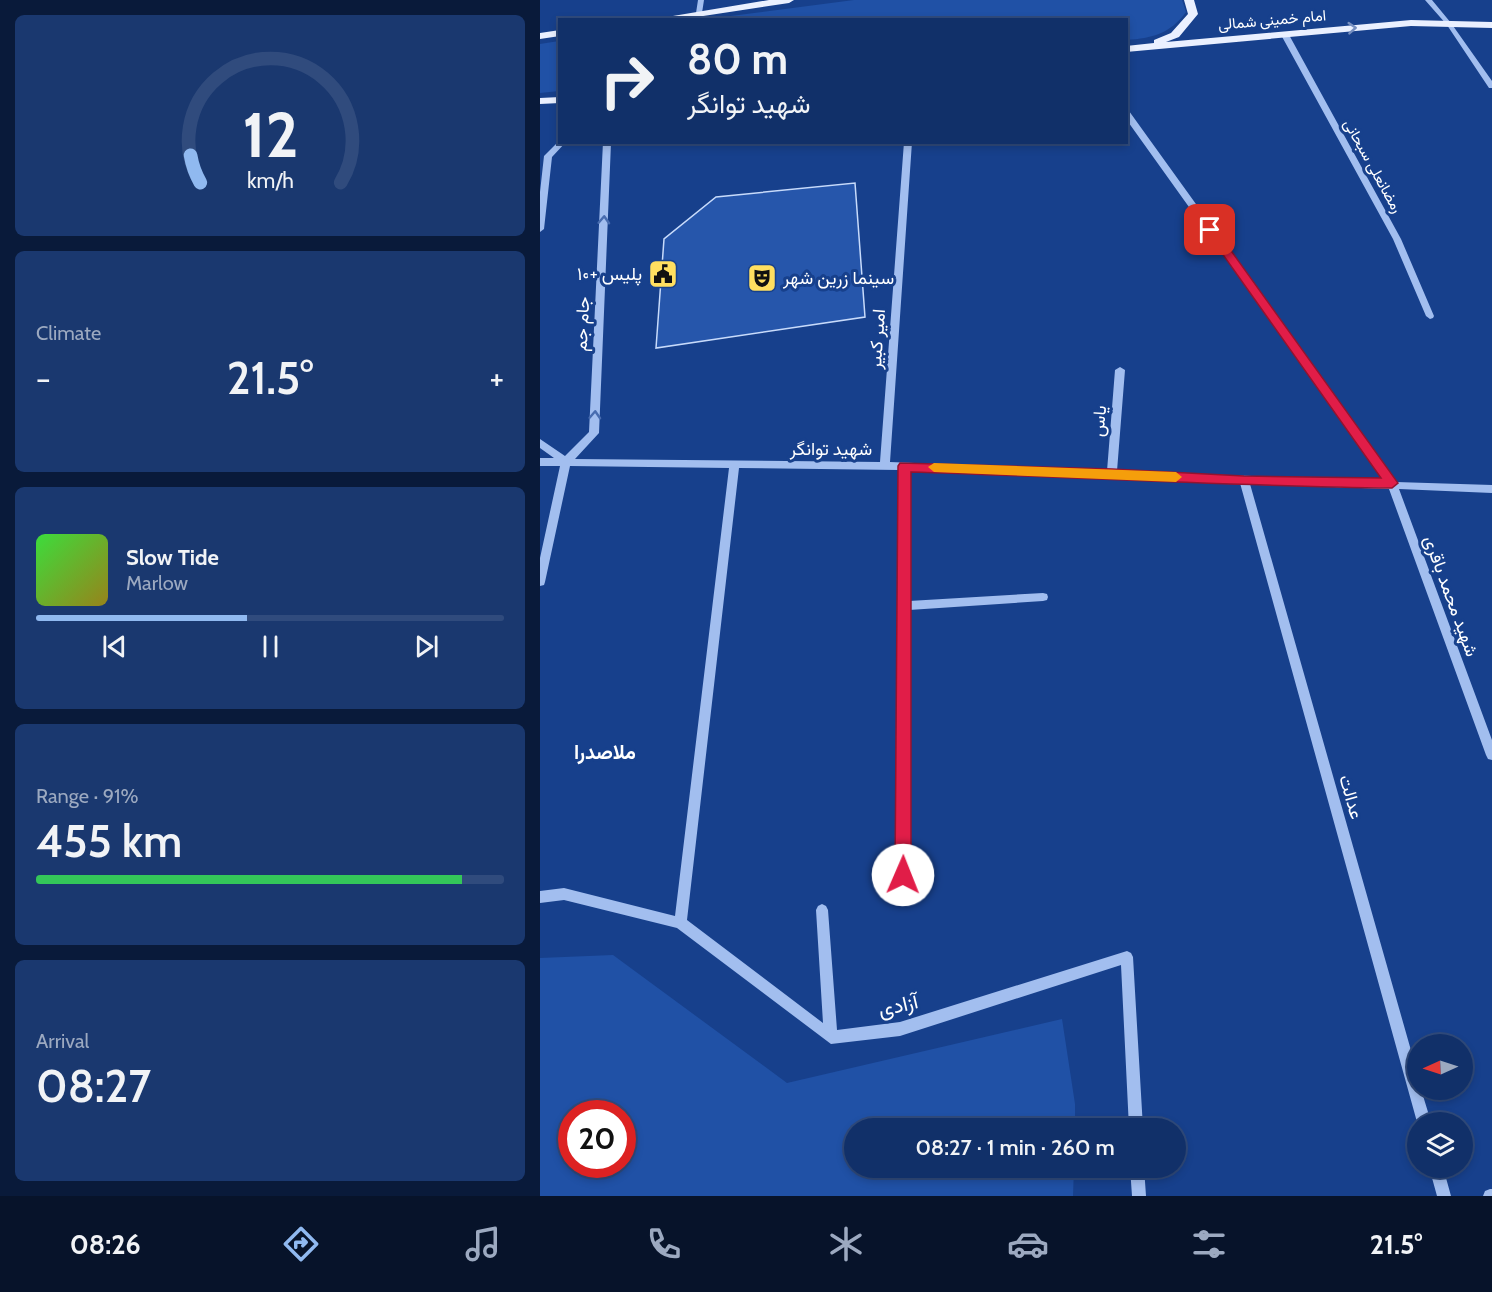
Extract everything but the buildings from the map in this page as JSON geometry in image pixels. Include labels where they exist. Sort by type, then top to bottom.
[{"type":"main road","points":[[667,18],[789,0]]},
{"type":"main road","points":[[1144,48],[1175,35],[1193,14],[1190,0]]},
{"type":"main road","name":"امام خمینی شمالی","points":[[1128,49],[1411,23],[1492,25]]},
{"type":"main road","points":[[540,36],[558,33]]},
{"type":"main road","points":[[540,102],[558,100]]},
{"type":"street","points":[[699,13],[701,0]]},
{"type":"street","points":[[1428,0],[1449,24],[1492,86]]},
{"type":"street","name":"رمضانعلی سبحانی","points":[[1284,33],[1397,239],[1430,316]]},
{"type":"street","name":"شهید محمد باقری","points":[[1128,116],[1392,483],[1492,755]]},
{"type":"street","points":[[540,230],[548,156],[560,144]]},
{"type":"street","name":"جام جم","points":[[566,462],[594,433],[607,144]]},
{"type":"street","name":"امیر کبیر","points":[[885,466],[908,144]]},
{"type":"street","points":[[540,151],[548,156]]},
{"type":"street","name":"یاس","points":[[1112,473],[1120,370]]},
{"type":"street","points":[[540,443],[566,462],[540,582]]},
{"type":"street","name":"شهید توانگر","points":[[540,462],[734,466],[904,466],[1112,473],[1244,481],[1392,483],[1492,489]]},
{"type":"street","points":[[680,923],[734,466]]},
{"type":"street","points":[[903,875],[904,466]]},
{"type":"street","name":"عدالت","points":[[1244,481],[1421,1112]]},
{"type":"street","points":[[905,606],[1043,597]]},
{"type":"street","points":[[540,897],[564,894],[680,923],[831,1037]]},
{"type":"street","points":[[822,910],[831,1037]]},
{"type":"street","name":"آزادی","points":[[831,1037],[900,1029],[1127,957],[1135,1118]]},
{"type":"street","points":[[1138,1178],[1139,1196]]},
{"type":"street","points":[[1439,1178],[1444,1196]]},
{"type":"shaded area","points":[[854,0],[1182,0],[1186,12],[1174,25],[1160,34],[1128,40],[1128,18],[715,18]]},
{"type":"shaded area","points":[[558,41],[558,91],[540,93],[540,44]]},
{"type":"shaded area","points":[[613,955],[787,1083],[1062,1019],[1075,1104],[1075,1118],[844,1118],[844,1178],[1074,1178],[1073,1196],[540,1196],[540,958]]},
{"type":"slow traffic","points":[[934,467],[1176,477]]},
{"type":"place","name":"پلیس +۱۰","points":[[663,274]]},
{"type":"place","name":"سینما زرین شهر","points":[[762,278]]},
{"type":"district","name":"ملاصدرا","points":[[605,752]]},
{"type":"route","points":[[903,875],[904,466],[1112,473],[1244,481],[1392,483],[1210,230]]}]
